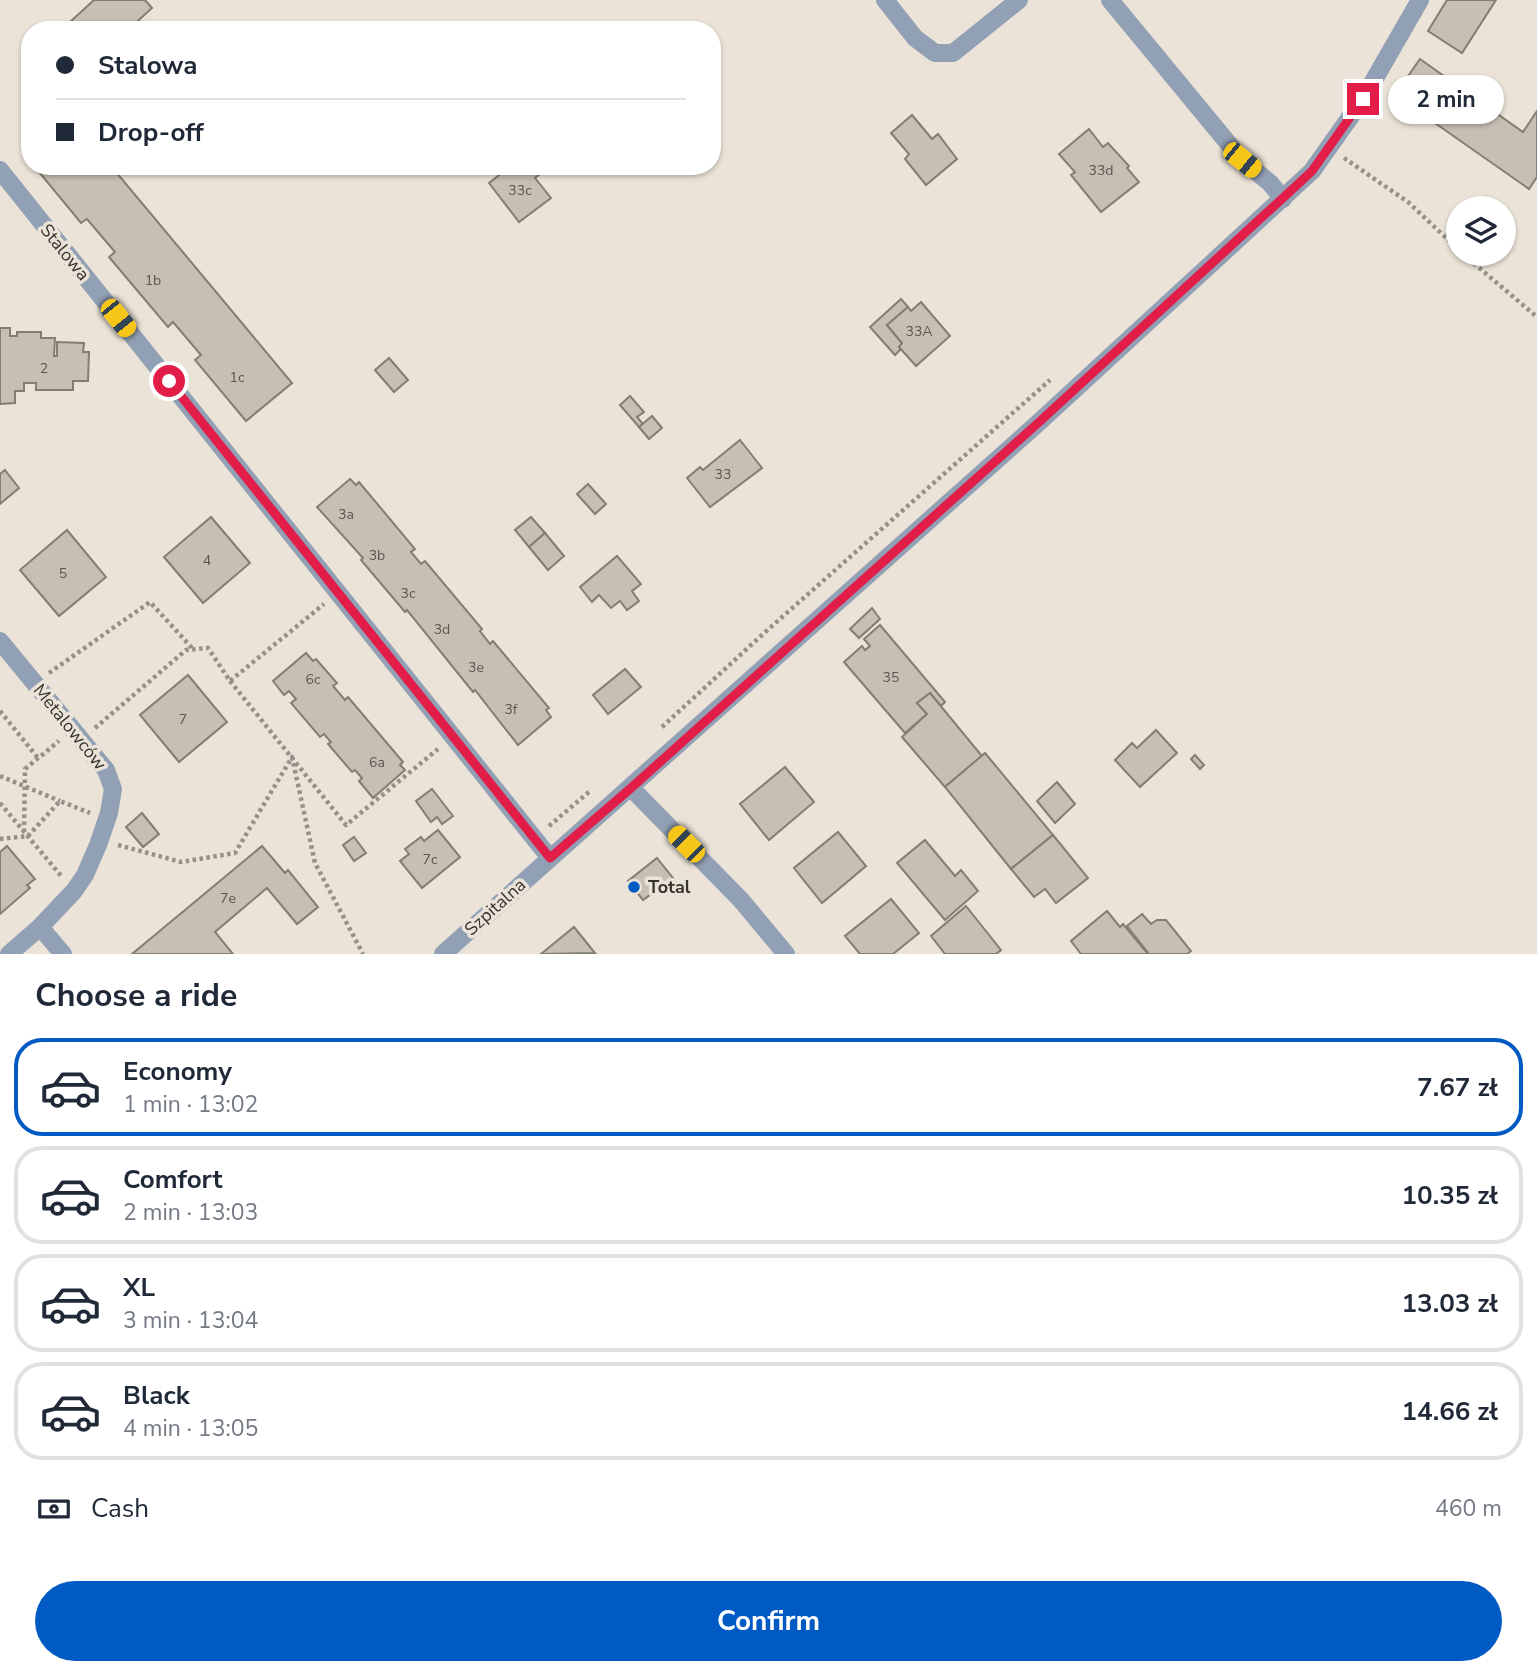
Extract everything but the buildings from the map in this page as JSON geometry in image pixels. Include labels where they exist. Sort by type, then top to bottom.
[{"type":"street","points":[[885,0],[915,38],[935,53],[953,53],[1019,0]]},
{"type":"street","points":[[1110,0],[1242,160],[1270,183],[1283,199]]},
{"type":"street","name":"Szpitalna","points":[[443,954],[1037,424],[1312,171],[1363,99],[1420,0]]},
{"type":"street","name":"Stalowa","points":[[0,170],[550,858]]},
{"type":"street","name":"Metalowców","points":[[0,641],[106,770],[113,789],[107,819],[85,875],[74,891],[40,927],[9,954]]},
{"type":"street","points":[[631,788],[741,900],[786,954]]},
{"type":"street","points":[[40,927],[63,954]]},
{"type":"path","points":[[1329,147],[1408,202],[1446,238]]},
{"type":"path","points":[[1477,266],[1537,317]]},
{"type":"path","points":[[652,736],[763,634],[1060,372]]},
{"type":"path","points":[[230,681],[338,592]]},
{"type":"path","points":[[35,683],[150,602],[194,649]]},
{"type":"path","points":[[26,834],[25,769],[77,735],[186,650],[208,648],[230,681],[346,825],[454,736]]},
{"type":"path","points":[[0,711],[38,758]]},
{"type":"path","points":[[100,840],[181,862],[235,853],[292,757]]},
{"type":"path","points":[[292,757],[315,863],[363,954]]},
{"type":"path","points":[[0,776],[107,819]]},
{"type":"path","points":[[535,838],[593,789]]},
{"type":"path","points":[[0,839],[26,834],[60,801]]},
{"type":"path","points":[[0,803],[74,891]]},
{"type":"place","name":"Total","points":[[634,887]]},
{"type":"route","points":[[169,381],[550,858],[1191,284],[1312,171],[1363,99]]}]
